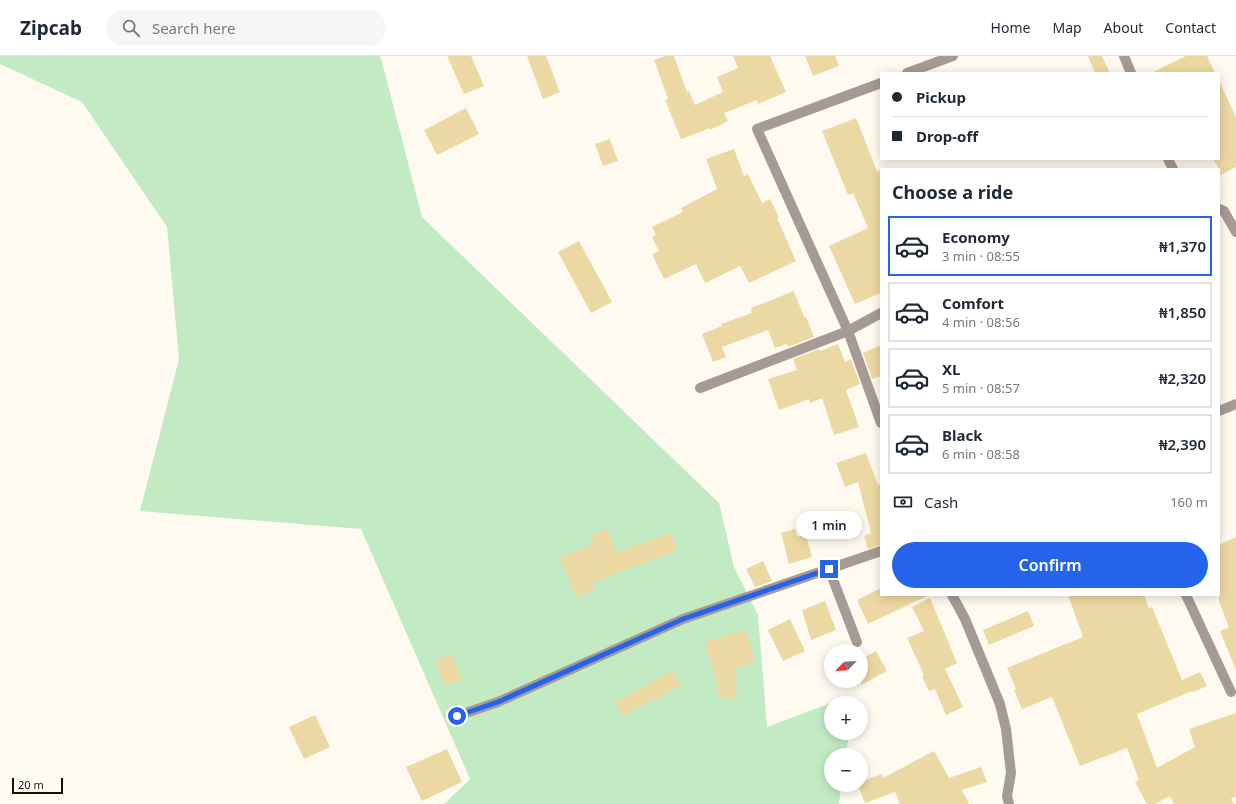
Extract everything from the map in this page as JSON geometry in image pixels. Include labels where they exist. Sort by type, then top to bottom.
[{"type":"street","points":[[910,72],[953,56]]},
{"type":"street","points":[[1124,56],[1131,72]]},
{"type":"street","points":[[880,83],[757,129],[848,331],[880,420]]},
{"type":"street","points":[[1220,209],[1224,211],[1236,232]]},
{"type":"street","points":[[700,388],[848,331],[880,314]]},
{"type":"street","points":[[1220,411],[1236,404]]},
{"type":"street","points":[[457,716],[498,702],[683,619],[880,551]]},
{"type":"street","points":[[829,569],[857,642]]},
{"type":"street","points":[[953,596],[965,619],[1000,704],[1006,729],[1011,773],[1007,796],[1009,804]]},
{"type":"street","points":[[1186,596],[1231,692]]},
{"type":"green space","points":[[0,56],[380,56],[422,217],[719,503],[734,567],[758,615],[767,727],[824,706],[824,740],[848,740],[847,748],[824,748],[824,792],[840,792],[839,804],[444,804],[470,779],[361,529],[140,511],[179,359],[167,227],[82,102],[0,64]]},
{"type":"building","points":[[447,56],[471,56],[484,86],[464,94]]},
{"type":"building","points":[[527,56],[546,56],[560,92],[543,99]]},
{"type":"building","points":[[665,56],[674,56],[687,92],[689,91],[695,105],[723,92],[717,77],[738,68],[733,56],[770,56],[786,92],[758,104],[757,100],[724,113],[728,121],[710,130],[710,128],[681,139],[665,100],[668,99],[654,60]]},
{"type":"building","points":[[805,56],[835,56],[839,66],[813,76]]},
{"type":"building","points":[[1088,56],[1102,56],[1110,72],[1095,72]]},
{"type":"building","points":[[1186,56],[1207,56],[1215,72],[1153,72]]},
{"type":"building","points":[[1220,83],[1236,117],[1236,167],[1220,175],[1220,168],[1218,168],[1214,160],[1220,160]]},
{"type":"building","points":[[466,108],[479,134],[437,155],[424,130]]},
{"type":"building","points":[[856,118],[877,171],[880,170],[880,293],[855,304],[829,246],[868,228],[853,193],[848,195],[822,131]]},
{"type":"building","points":[[610,139],[618,161],[603,166],[595,144]]},
{"type":"building","points":[[734,149],[744,176],[748,174],[762,203],[770,199],[779,217],[777,218],[796,261],[749,283],[740,266],[705,283],[696,264],[664,279],[652,254],[659,251],[652,237],[656,235],[652,227],[683,212],[681,208],[717,189],[706,159]]},
{"type":"building","points":[[579,241],[612,302],[591,313],[558,252]]},
{"type":"building","points":[[794,291],[814,337],[788,347],[787,344],[775,348],[768,330],[722,347],[726,357],[713,362],[702,334],[722,326],[721,324],[752,313],[751,308]]},
{"type":"building","points":[[838,344],[845,362],[851,359],[860,384],[846,390],[859,427],[834,435],[822,398],[810,403],[809,399],[779,410],[768,379],[797,370],[793,359],[819,349],[820,351]]},
{"type":"building","points":[[880,345],[880,376],[872,379],[863,353]]},
{"type":"building","points":[[866,453],[878,485],[880,484],[880,545],[868,549],[864,536],[871,533],[858,482],[845,487],[836,463]]},
{"type":"building","points":[[607,529],[616,552],[671,533],[677,551],[592,583],[595,590],[576,597],[560,558],[594,544],[590,536]]},
{"type":"building","points":[[795,529],[797,537],[806,535],[812,557],[789,564],[781,533]]},
{"type":"building","points":[[1236,537],[1236,670],[1220,631],[1229,627],[1219,601],[1220,545]]},
{"type":"building","points":[[763,561],[772,581],[755,587],[746,569]]},
{"type":"building","points":[[880,588],[880,596],[927,596],[868,624],[857,600]]},
{"type":"building","points":[[1068,596],[1144,596],[1149,608],[1152,607],[1182,680],[1200,672],[1207,686],[1137,714],[1157,768],[1195,747],[1189,729],[1236,713],[1236,796],[1231,799],[1234,804],[1174,804],[1170,796],[1155,804],[1147,804],[1135,782],[1139,780],[1127,748],[1080,766],[1052,697],[1022,709],[1014,690],[1016,689],[1007,668],[1083,637]]},
{"type":"building","points":[[930,598],[957,663],[945,669],[963,707],[946,715],[935,689],[929,691],[922,676],[924,675],[907,638],[924,631],[912,607]]},
{"type":"building","points":[[825,601],[836,630],[811,640],[802,610]]},
{"type":"building","points":[[1028,611],[1034,626],[989,645],[983,630]]},
{"type":"building","points":[[790,619],[805,651],[783,661],[768,630]]},
{"type":"building","points":[[746,630],[755,662],[734,668],[737,697],[719,699],[716,673],[714,674],[705,642]]},
{"type":"building","points":[[876,651],[887,671],[868,681],[868,655]]},
{"type":"building","points":[[452,655],[462,680],[445,686],[435,661]]},
{"type":"building","points":[[673,671],[681,685],[623,716],[615,702]]},
{"type":"building","points":[[315,715],[330,747],[304,759],[289,727]]},
{"type":"building","points":[[447,749],[462,782],[422,801],[406,767]]},
{"type":"building","points":[[934,751],[949,778],[981,767],[987,782],[962,790],[969,804],[900,804],[895,792],[865,803],[861,792],[868,792],[868,779],[882,774],[883,778]]},
{"type":"route","points":[[457,716],[498,702],[683,619],[829,569]]}]
